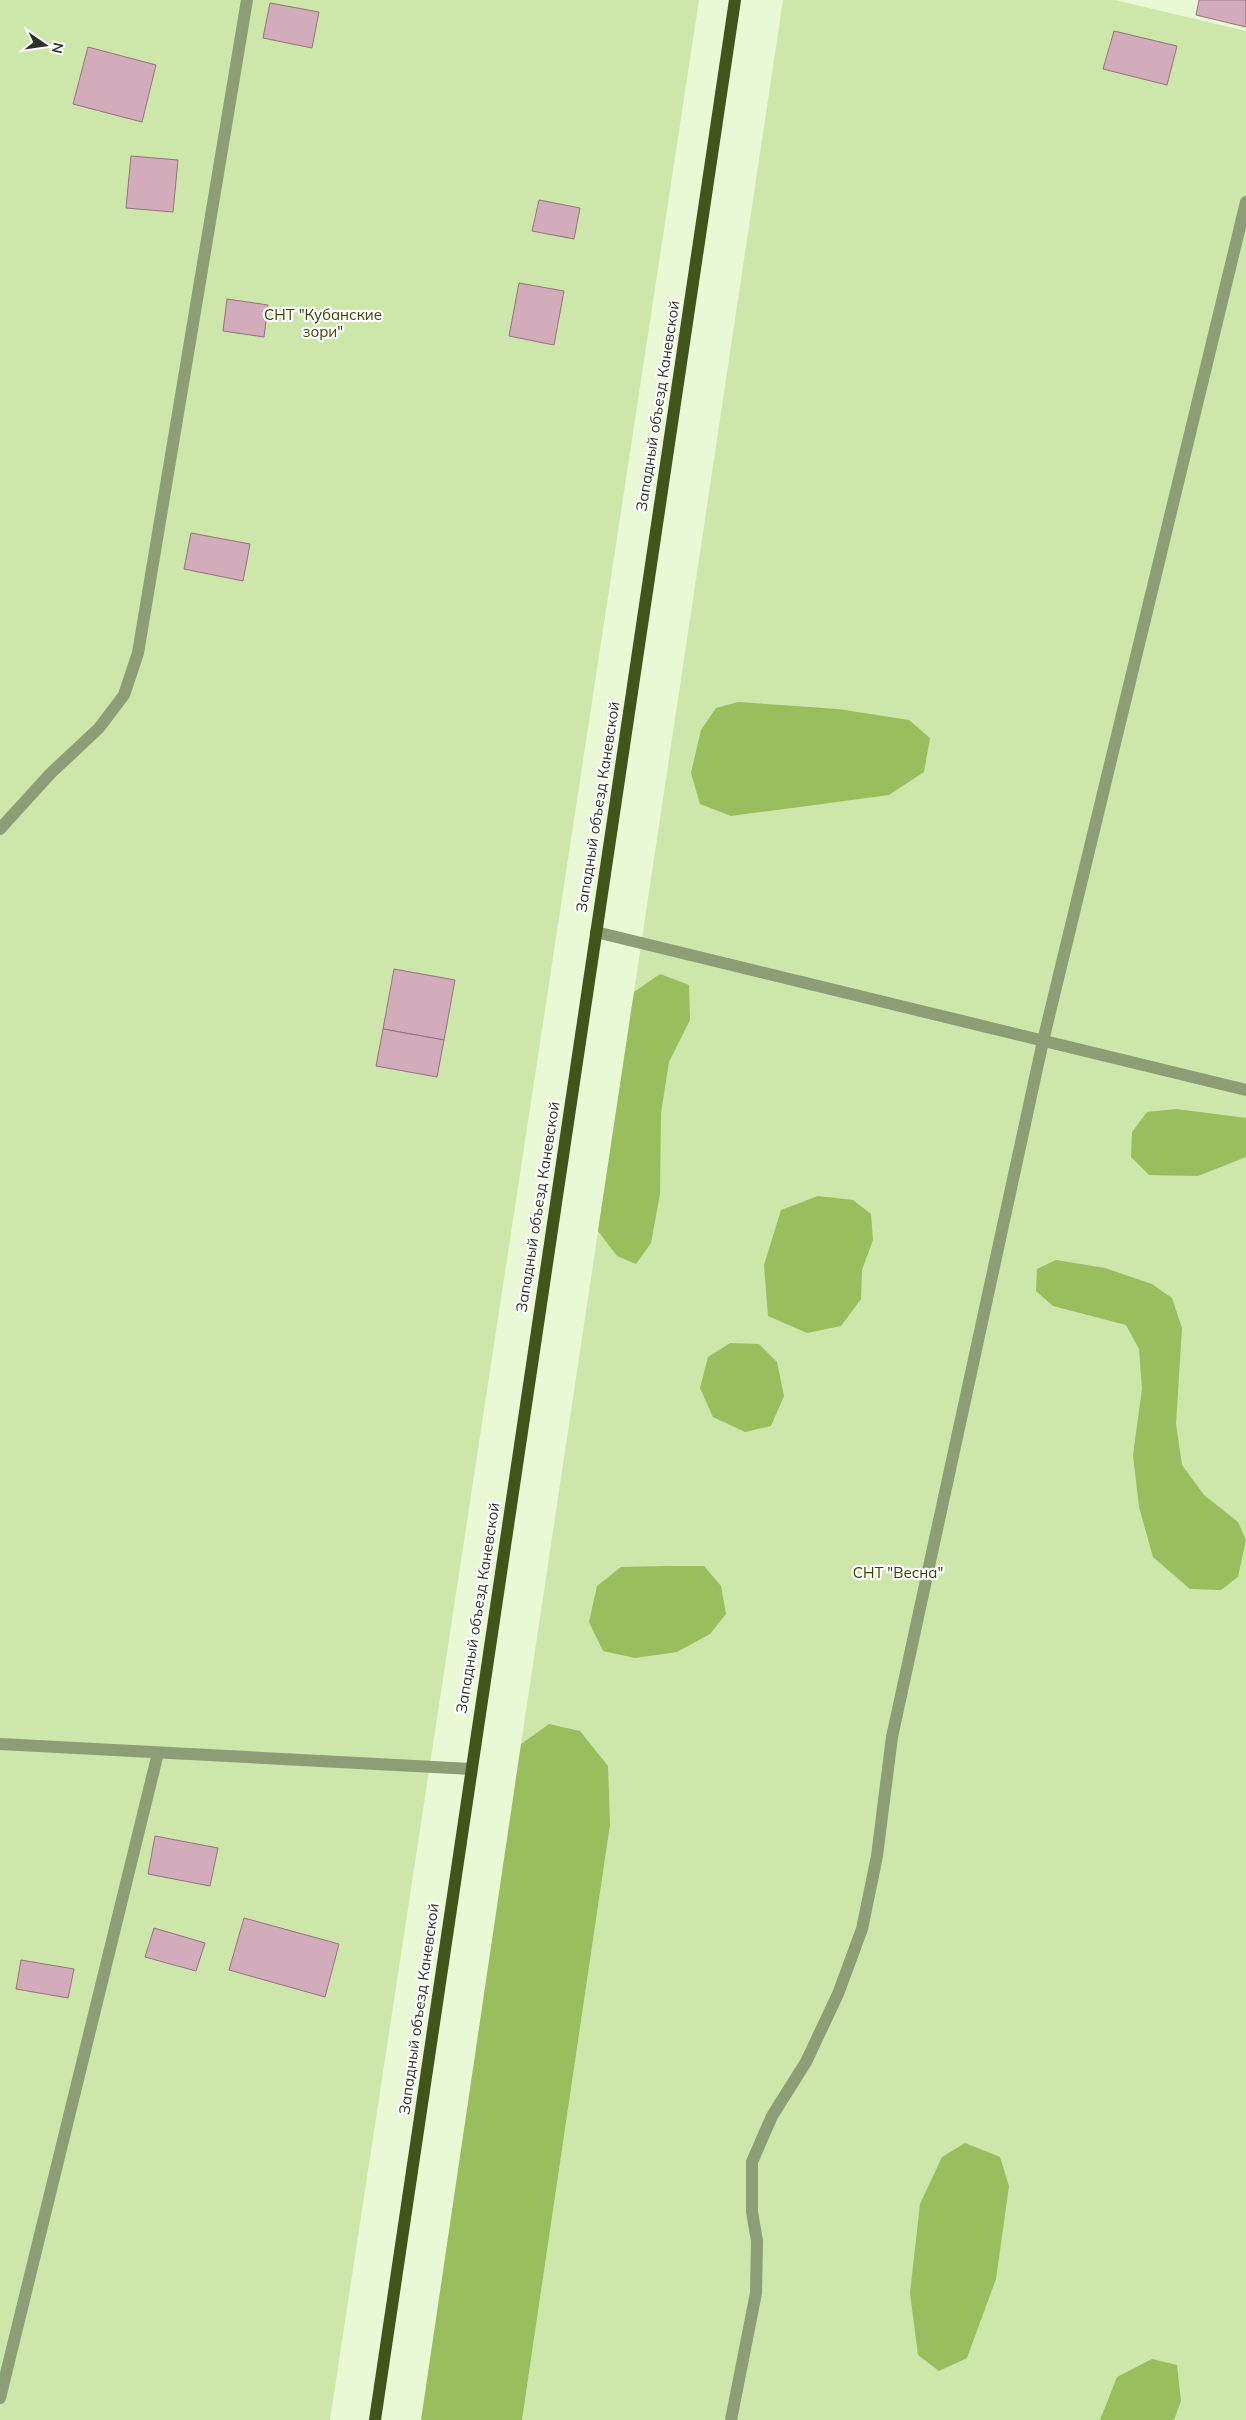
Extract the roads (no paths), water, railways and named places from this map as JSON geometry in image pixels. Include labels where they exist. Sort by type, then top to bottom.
[{"type":"main road","name":"Западный объезд Каневской","points":[[375,2420],[735,0]]},
{"type":"lane","points":[[0,829],[50,774],[104,721],[124,695],[138,653],[247,0]]},
{"type":"lane","points":[[731,2420],[756,2293],[757,2241],[752,2212],[752,2162],[772,2116],[810,2054],[838,1994],[862,1929],[877,1856],[887,1790],[892,1737],[1043,1041],[1246,202]]},
{"type":"lane","points":[[596,932],[1246,1090]]},
{"type":"lane","points":[[0,1744],[471,1769]]},
{"type":"lane","points":[[0,2398],[158,1753]]},
{"type":"park label","name":"СНТ \"Кубанские зори\"","points":[[323,324]]},
{"type":"park label","name":"СНТ \"Весна\"","points":[[898,1573]]}]
